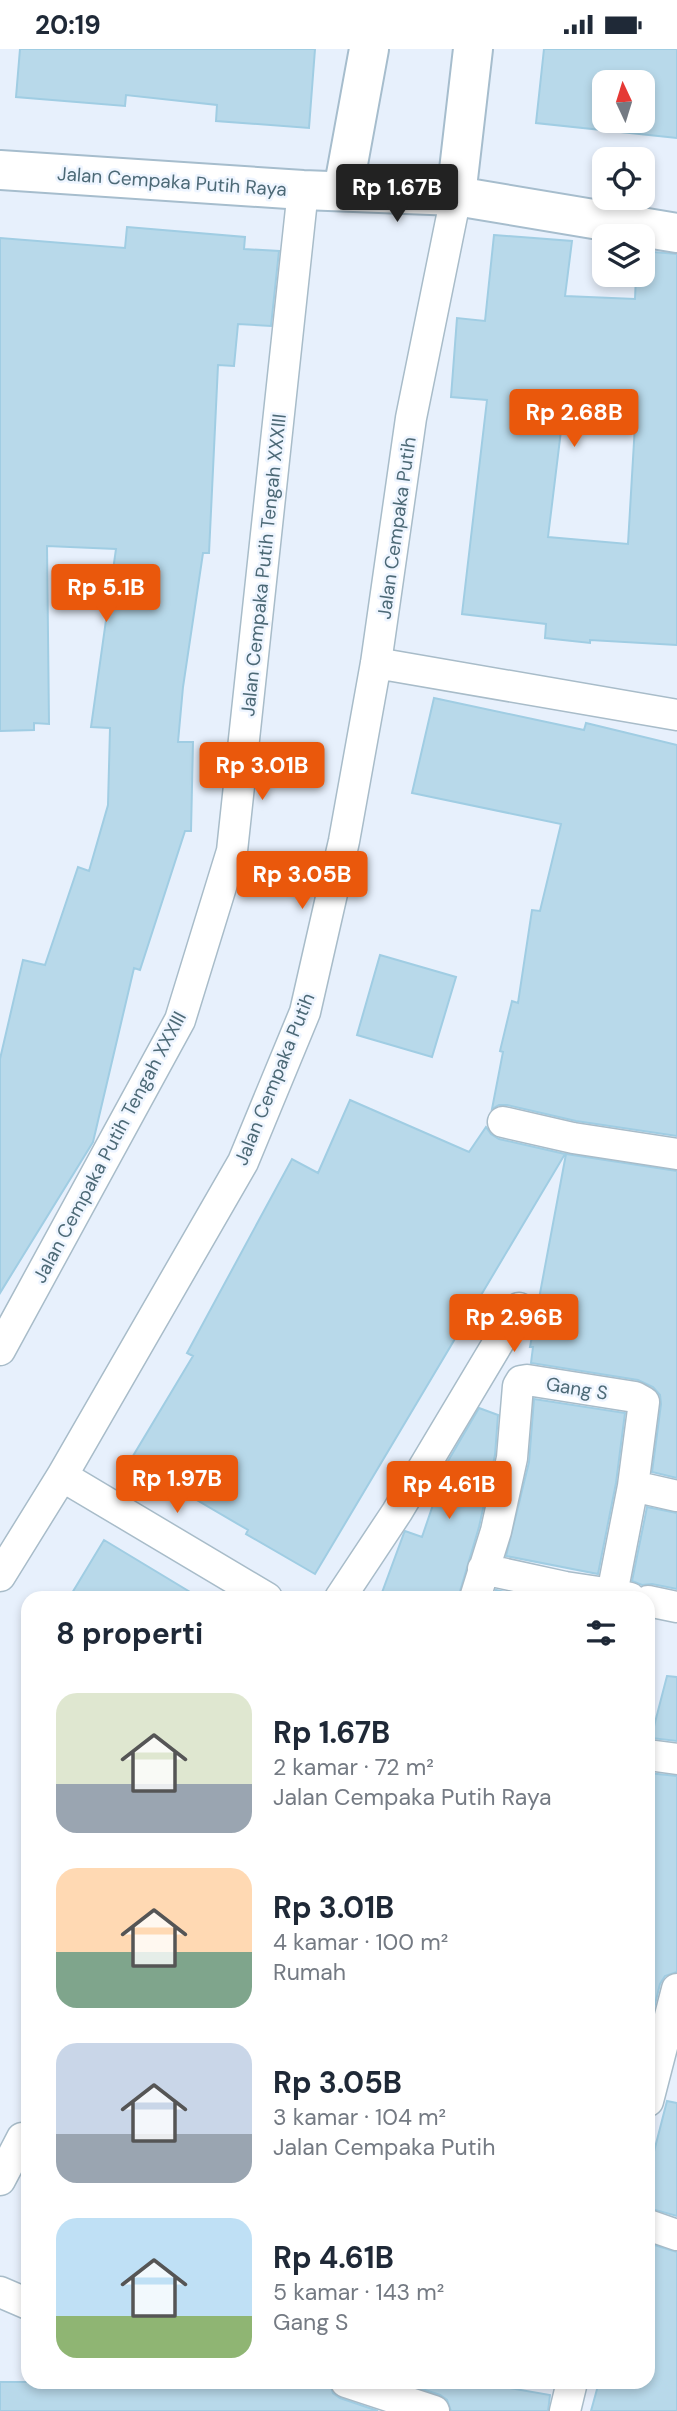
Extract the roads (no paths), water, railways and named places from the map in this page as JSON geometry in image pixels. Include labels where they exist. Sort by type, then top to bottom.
[{"type":"street","points":[[350,192],[369,49]]},
{"type":"street","points":[[448,196],[473,49]]},
{"type":"street","name":"Jalan Cempaka Putih Raya","points":[[0,170],[303,190],[448,196],[677,233]]},
{"type":"street","name":"Jalan Cempaka Putih Tengah XXXIII","points":[[0,1350],[180,1020],[232,851],[303,190]]},
{"type":"street","name":"Jalan Cempaka Putih","points":[[0,1576],[62,1476],[243,1162],[305,1012],[344,841],[376,663],[411,418],[448,196]]},
{"type":"street","points":[[376,663],[677,715]]},
{"type":"street","points":[[503,1122],[573,1138],[677,1154]]},
{"type":"street","points":[[345,1591],[397,1512],[519,1308]]},
{"type":"street","points":[[484,1366],[518,1386]]},
{"type":"street","name":"Gang S","points":[[477,1591],[496,1531],[512,1458],[518,1386],[521,1381],[635,1397],[644,1402],[633,1486]]},
{"type":"street","points":[[62,1476],[255,1591]]},
{"type":"street","points":[[622,1591],[633,1486],[677,1496]]},
{"type":"street","points":[[482,1569],[590,1591]]},
{"type":"street","points":[[655,1602],[677,1607]]},
{"type":"street","points":[[655,1756],[677,1759]]},
{"type":"street","points":[[655,2087],[667,2063],[677,1989]]},
{"type":"street","points":[[0,2180],[21,2140]]},
{"type":"street","points":[[655,2227],[677,2235]]},
{"type":"street","points":[[0,2292],[21,2301]]},
{"type":"street","points":[[367,2389],[435,2411]]},
{"type":"street","points":[[565,2411],[570,2389]]}]
